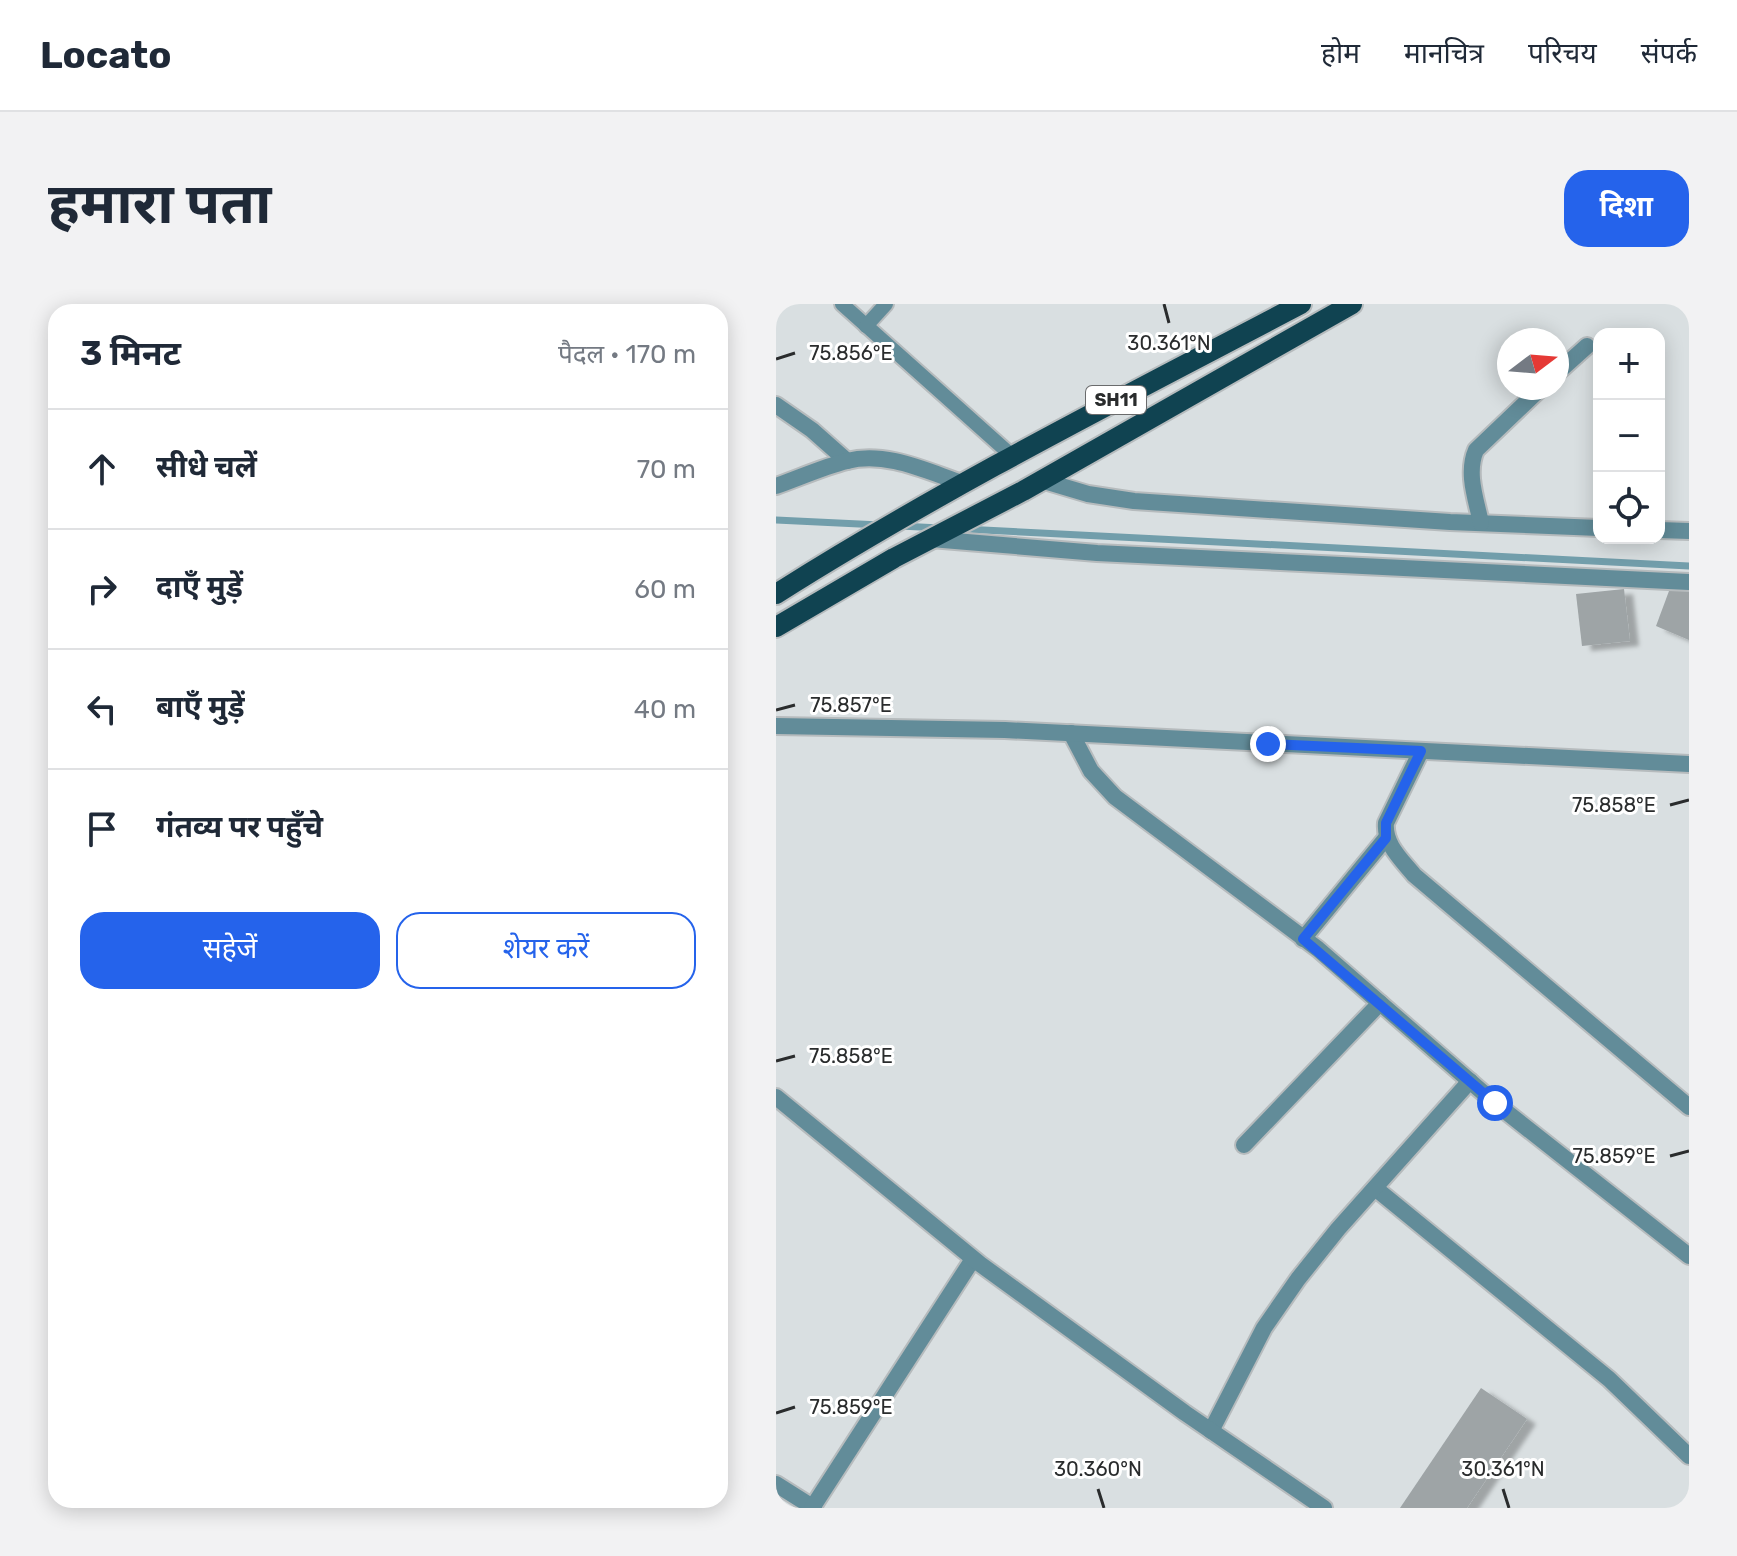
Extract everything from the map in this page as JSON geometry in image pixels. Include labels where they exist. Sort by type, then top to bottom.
[{"type":"main road","name":"SH11","points":[[776,594],[1011,455],[1301,304]]},
{"type":"main road","name":"SH11","points":[[776,627],[1352,304]]},
{"type":"street","points":[[1569,362],[1587,346]]},
{"type":"street","points":[[1481,523],[1471,462],[1476,450],[1528,400]]},
{"type":"street","points":[[776,405],[812,430],[847,461]]},
{"type":"street","points":[[776,486],[847,461],[875,458],[894,460],[962,483]]},
{"type":"street","points":[[1032,485],[1134,501],[1593,528]]},
{"type":"street","points":[[1665,530],[1689,531]]},
{"type":"street","points":[[938,535],[1097,553],[1689,582]]},
{"type":"street","points":[[776,726],[1071,733],[1689,764]]},
{"type":"street","points":[[1071,733],[1091,771],[1115,797],[1303,939],[1470,1081],[1689,1256]]},
{"type":"street","points":[[1421,751],[1386,823],[1386,838],[1414,875],[1689,1107]]},
{"type":"street","points":[[1303,939],[1386,838]]},
{"type":"street","points":[[1244,1145],[1380,1003]]},
{"type":"street","points":[[1211,1431],[1264,1328],[1338,1229],[1470,1081]]},
{"type":"street","points":[[776,1097],[973,1259],[1074,1335],[1324,1508]]},
{"type":"street","points":[[1375,1188],[1609,1379],[1689,1456]]},
{"type":"street","points":[[776,1484],[813,1508],[973,1259]]},
{"type":"lane","points":[[842,304],[1011,455]]},
{"type":"lane","points":[[866,326],[886,304]]},
{"type":"building","points":[[1624,589],[1630,641],[1582,646],[1576,594]]},
{"type":"building","points":[[1669,591],[1689,591],[1689,640],[1656,626]]},
{"type":"building","points":[[1481,1388],[1527,1419],[1467,1508],[1400,1508]]},
{"type":"waterway","points":[[776,520],[880,525]]},
{"type":"waterway","points":[[900,526],[940,528]]},
{"type":"waterway","points":[[964,529],[1689,566]]},
{"type":"route","points":[[1268,744],[1421,751],[1386,823],[1386,838],[1303,939],[1495,1103]]}]
